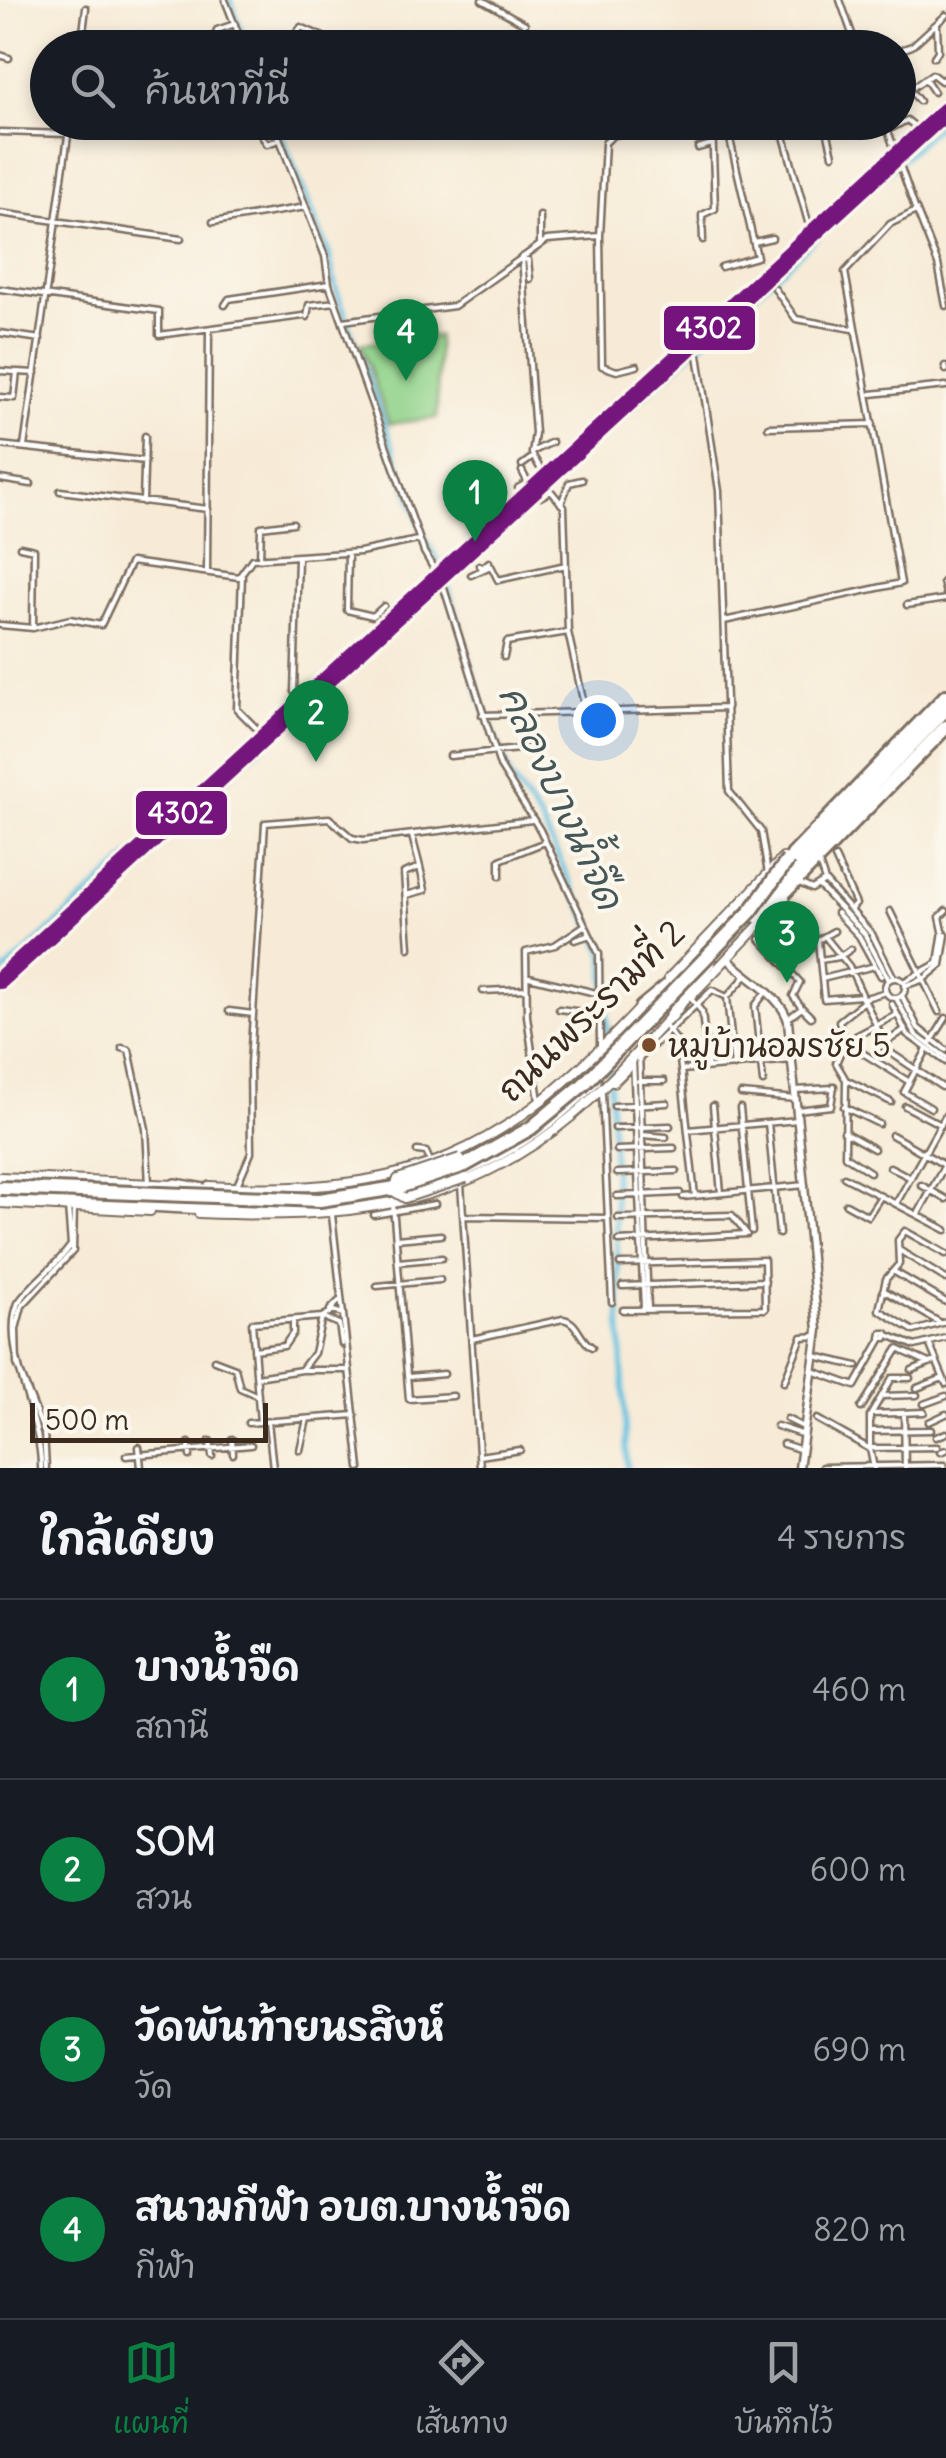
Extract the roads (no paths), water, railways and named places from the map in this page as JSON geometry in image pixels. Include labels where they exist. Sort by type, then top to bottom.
[{"type":"highway","points":[[759,913],[788,860],[946,699]]},
{"type":"highway","name":"ถนนพระรามที่ 2","points":[[706,959],[946,699]]},
{"type":"highway","points":[[1,1190],[306,1200],[380,1192],[440,1174],[504,1145],[559,1106],[759,913],[946,718]]},
{"type":"highway","name":"ถนนพระรามที่ 2","points":[[1,1190],[236,1196],[354,1204],[445,1181],[538,1132],[946,718]]},
{"type":"highway","points":[[759,913],[804,875],[946,730]]},
{"type":"highway","points":[[642,1007],[706,959]]},
{"type":"highway","points":[[667,1023],[706,959]]},
{"type":"highway","points":[[175,1184],[236,1196]]},
{"type":"highway","name":"ถนนพระรามที่ 2","points":[[1,1190],[123,1201],[236,1196]]},
{"type":"highway","points":[[189,1212],[236,1196]]},
{"type":"highway","points":[[123,1201],[163,1211]]},
{"type":"main road","name":"ถนนพระรามที่ 2","points":[[464,1181],[518,1150],[602,1089],[607,1060],[642,1007],[768,874],[946,699]]},
{"type":"main road","name":"ถนนพระรามที่ 2","points":[[236,1196],[400,1173],[431,1163],[479,1144],[607,1060],[636,1057],[728,959],[759,913],[782,901],[946,730]]},
{"type":"main road","points":[[464,1181],[405,1198],[393,1190],[398,1179],[460,1158],[521,1124],[564,1085]]},
{"type":"main road","points":[[1,1190],[53,1206],[332,1215],[393,1208],[464,1181]]},
{"type":"main road","points":[[1,1190],[175,1184]]},
{"type":"street","points":[[226,0],[238,30]]},
{"type":"street","points":[[482,0],[525,24]]},
{"type":"street","points":[[840,0],[851,30]]},
{"type":"street","points":[[83,30],[86,8]]},
{"type":"street","points":[[916,38],[946,15]]},
{"type":"street","points":[[222,30],[235,24]]},
{"type":"street","points":[[934,57],[938,51],[937,24]]},
{"type":"street","points":[[0,55],[8,58]]},
{"type":"street","points":[[916,85],[933,74],[944,79],[945,88]]},
{"type":"street","points":[[925,78],[934,92]]},
{"type":"street","points":[[916,97],[919,101]]},
{"type":"street","points":[[0,132],[30,133]]},
{"type":"street","points":[[24,448],[67,140]]},
{"type":"street","points":[[264,140],[267,144],[280,140],[325,256],[329,284],[346,321],[420,539],[443,585],[498,752],[600,961],[600,1014],[607,1060]]},
{"type":"street","points":[[608,140],[600,236],[602,366],[616,371],[637,366]]},
{"type":"street","points":[[703,240],[702,215],[715,209],[713,140]]},
{"type":"street","points":[[721,267],[755,258],[730,140]]},
{"type":"street","points":[[785,140],[808,222]]},
{"type":"street","points":[[829,140],[833,155]]},
{"type":"street","points":[[892,140],[938,264],[946,306]]},
{"type":"street","points":[[698,148],[713,144]]},
{"type":"street","points":[[213,222],[306,207]]},
{"type":"street","points":[[724,621],[901,583],[846,267],[870,248],[890,224],[916,209]]},
{"type":"street","points":[[0,214],[181,239]]},
{"type":"street","points":[[540,216],[540,244]]},
{"type":"street","points":[[346,321],[454,306],[540,244],[600,236]]},
{"type":"street","points":[[754,242],[772,238]]},
{"type":"street","points":[[522,258],[528,260],[530,279]]},
{"type":"street","points":[[522,258],[533,455],[544,475],[540,498]]},
{"type":"street","points":[[224,305],[229,299],[329,284]]},
{"type":"street","points":[[0,289],[158,310],[160,335],[305,316],[309,305],[336,302]]},
{"type":"street","points":[[775,289],[796,319],[856,330]]},
{"type":"street","points":[[207,570],[209,330]]},
{"type":"street","points":[[0,333],[40,338]]},
{"type":"street","points":[[698,355],[720,490],[729,791],[761,831],[768,874]]},
{"type":"street","points":[[0,371],[35,373]]},
{"type":"street","points":[[0,397],[14,398],[17,372]]},
{"type":"street","points":[[870,394],[946,386]]},
{"type":"street","points":[[768,428],[875,424]]},
{"type":"street","points":[[143,504],[145,436]]},
{"type":"street","points":[[552,442],[522,468],[526,479],[561,504]]},
{"type":"street","points":[[0,445],[144,461]]},
{"type":"street","points":[[0,480],[31,484]]},
{"type":"street","points":[[582,480],[569,483],[561,504],[568,632],[585,709]]},
{"type":"street","points":[[518,488],[542,487]]},
{"type":"street","points":[[60,491],[143,504],[208,508]]},
{"type":"street","points":[[260,556],[261,527],[293,523]]},
{"type":"street","points":[[256,728],[237,709],[242,576],[246,561],[260,556],[348,552],[420,539]]},
{"type":"street","points":[[20,546],[34,550],[33,625]]},
{"type":"street","points":[[440,577],[472,548]]},
{"type":"street","points":[[348,552],[346,610],[373,616],[384,606]]},
{"type":"street","points":[[294,692],[301,578],[298,556]]},
{"type":"street","points":[[0,625],[57,620],[101,624],[131,562],[242,576]]},
{"type":"street","points":[[489,562],[498,580],[566,565]]},
{"type":"street","points":[[478,565],[481,568],[489,562]]},
{"type":"street","points":[[471,575],[489,562]]},
{"type":"street","points":[[907,605],[946,596],[943,582]]},
{"type":"street","points":[[504,657],[507,642],[568,632]]},
{"type":"street","points":[[485,715],[585,709],[727,708]]},
{"type":"street","points":[[450,756],[528,748],[530,751]]},
{"type":"street","points":[[236,1196],[251,1153],[253,1014],[265,823],[333,819],[346,833],[363,840],[534,820]]},
{"type":"street","points":[[406,895],[424,890],[412,834]]},
{"type":"street","points":[[500,876],[500,861],[545,842]]},
{"type":"street","points":[[836,858],[856,904],[851,910]]},
{"type":"street","points":[[819,863],[825,881],[872,934],[892,979],[886,992],[862,999],[824,1000],[818,940],[834,931]]},
{"type":"street","points":[[409,948],[404,873],[420,867]]},
{"type":"street","points":[[820,887],[825,881]]},
{"type":"street","points":[[799,883],[820,887],[864,933],[892,979],[904,984],[942,965],[946,911]]},
{"type":"street","points":[[759,913],[788,936],[802,936],[803,926],[782,901]]},
{"type":"street","points":[[890,911],[940,1012]]},
{"type":"street","points":[[837,913],[859,936],[881,976]]},
{"type":"street","points":[[540,1106],[526,989],[526,952],[555,945],[585,924]]},
{"type":"street","points":[[576,940],[590,935]]},
{"type":"street","points":[[827,938],[842,954],[884,1045],[914,1071],[942,1088]]},
{"type":"street","points":[[760,939],[799,981],[793,996],[782,1004]]},
{"type":"street","points":[[820,960],[851,949]]},
{"type":"street","points":[[728,959],[782,1004],[788,1019],[818,1336],[813,1417],[805,1431],[799,1468]]},
{"type":"street","points":[[822,980],[876,966]]},
{"type":"street","points":[[529,977],[600,994]]},
{"type":"street","points":[[734,1066],[728,997],[745,977]]},
{"type":"street","points":[[904,984],[902,996],[910,1016],[946,1057]]},
{"type":"street","points":[[483,991],[526,989]]},
{"type":"street","points":[[708,1068],[702,1012],[692,1000],[714,989],[728,997]]},
{"type":"street","points":[[763,1082],[754,1006],[765,992]]},
{"type":"street","points":[[886,992],[916,1035],[946,1057]]},
{"type":"street","points":[[793,996],[811,1017]]},
{"type":"street","points":[[894,1001],[902,996]]},
{"type":"street","points":[[862,999],[838,1021],[845,1042],[836,1066],[846,1080],[890,1102]]},
{"type":"street","points":[[894,1001],[904,1030],[926,1051],[946,1057]]},
{"type":"street","points":[[788,1019],[802,1008]]},
{"type":"street","points":[[559,1009],[600,1014]]},
{"type":"street","points":[[229,1011],[253,1014]]},
{"type":"street","points":[[854,1037],[872,1024],[896,1015]]},
{"type":"street","points":[[931,1042],[946,1018]]},
{"type":"street","points":[[667,1023],[678,1040],[695,1196]]},
{"type":"street","points":[[877,1049],[904,1030]]},
{"type":"street","points":[[936,1036],[946,1041]]},
{"type":"street","points":[[845,1042],[908,1082]]},
{"type":"street","points":[[122,1048],[129,1050],[143,1115],[149,1184]]},
{"type":"street","points":[[926,1051],[905,1094],[931,1108]]},
{"type":"street","points":[[636,1057],[646,1309]]},
{"type":"street","points":[[682,1070],[792,1060]]},
{"type":"street","points":[[846,1080],[846,1158],[870,1172]]},
{"type":"street","points":[[636,1081],[664,1081]]},
{"type":"street","points":[[795,1090],[834,1087],[831,1106],[797,1110]]},
{"type":"street","points":[[602,1089],[612,1302]]},
{"type":"street","points":[[741,1094],[796,1099]]},
{"type":"street","points":[[624,1095],[624,1105]]},
{"type":"street","points":[[614,1106],[667,1103]]},
{"type":"street","points":[[713,1106],[722,1193]]},
{"type":"street","points":[[905,1106],[941,1124]]},
{"type":"street","points":[[844,1107],[878,1124]]},
{"type":"street","points":[[740,1108],[752,1231]]},
{"type":"street","points":[[897,1204],[946,1115]]},
{"type":"street","points":[[688,1130],[798,1120]]},
{"type":"street","points":[[768,1122],[779,1234]]},
{"type":"street","points":[[615,1128],[670,1126]]},
{"type":"street","points":[[638,1127],[642,1134],[639,1149]]},
{"type":"street","points":[[844,1132],[874,1148]]},
{"type":"street","points":[[642,1134],[666,1137]]},
{"type":"street","points":[[892,1136],[946,1165],[918,1214]]},
{"type":"street","points":[[617,1150],[674,1148]]},
{"type":"street","points":[[417,1151],[427,1153],[431,1163]]},
{"type":"street","points":[[397,1162],[400,1173]]},
{"type":"street","points":[[890,1167],[911,1178]]},
{"type":"street","points":[[617,1173],[677,1171]]},
{"type":"street","points":[[597,1173],[608,1172]]},
{"type":"street","points":[[844,1177],[946,1230]]},
{"type":"street","points":[[464,1181],[480,1468]]},
{"type":"street","points":[[618,1196],[695,1196],[804,1185]]},
{"type":"street","points":[[921,1186],[946,1199]]},
{"type":"street","points":[[846,1204],[868,1216],[881,1196]]},
{"type":"street","points":[[374,1215],[393,1208],[436,1204]]},
{"type":"street","points":[[44,1468],[44,1432],[18,1369],[16,1322],[22,1306],[66,1261],[74,1240],[71,1207]]},
{"type":"street","points":[[393,1208],[411,1400],[453,1396]]},
{"type":"street","points":[[618,1218],[732,1214],[747,1234],[619,1241]]},
{"type":"street","points":[[332,1215],[360,1468]]},
{"type":"street","points":[[463,1216],[610,1218]]},
{"type":"street","points":[[946,1254],[906,1231],[898,1240],[900,1262],[883,1290],[881,1312],[914,1331],[946,1322]]},
{"type":"street","points":[[396,1239],[441,1235]]},
{"type":"street","points":[[44,1451],[8,1364],[15,1309],[74,1240]]},
{"type":"street","points":[[899,1250],[946,1279]]},
{"type":"street","points":[[398,1262],[442,1258]]},
{"type":"street","points":[[620,1264],[762,1258],[765,1281],[763,1309],[623,1310]]},
{"type":"street","points":[[893,1270],[946,1302]]},
{"type":"street","points":[[377,1286],[440,1280]]},
{"type":"street","points":[[622,1286],[765,1281]]},
{"type":"street","points":[[883,1290],[937,1323]]},
{"type":"street","points":[[331,1312],[333,1303],[341,1301]]},
{"type":"street","points":[[260,1422],[252,1323],[322,1317],[331,1312],[344,1314]]},
{"type":"street","points":[[937,1323],[946,1314]]},
{"type":"street","points":[[322,1317],[339,1324],[342,1344]]},
{"type":"street","points":[[301,1370],[314,1353],[322,1317]]},
{"type":"street","points":[[472,1339],[563,1318],[592,1347]]},
{"type":"street","points":[[254,1350],[284,1346],[294,1334],[293,1320]]},
{"type":"street","points":[[784,1382],[802,1337],[818,1336]]},
{"type":"street","points":[[814,1371],[855,1386],[885,1337],[911,1345],[946,1338]]},
{"type":"street","points":[[882,1396],[917,1391],[945,1381],[933,1362],[929,1343]]},
{"type":"street","points":[[860,1408],[898,1349],[933,1362]]},
{"type":"street","points":[[816,1356],[857,1366]]},
{"type":"street","points":[[214,1360],[236,1368],[240,1388],[258,1396]]},
{"type":"street","points":[[912,1370],[933,1362]]},
{"type":"street","points":[[257,1377],[301,1370],[346,1370]]},
{"type":"street","points":[[408,1377],[444,1374]]},
{"type":"street","points":[[874,1467],[869,1448],[871,1414],[892,1378],[910,1378]]},
{"type":"street","points":[[924,1404],[946,1396]]},
{"type":"street","points":[[871,1414],[924,1412]]},
{"type":"street","points":[[904,1413],[904,1467]]},
{"type":"street","points":[[930,1422],[946,1414]]},
{"type":"street","points":[[248,1424],[355,1415]]},
{"type":"street","points":[[813,1417],[869,1448],[941,1450]]},
{"type":"street","points":[[300,1450],[307,1419]]},
{"type":"street","points":[[787,1419],[805,1431]]},
{"type":"street","points":[[268,1422],[273,1468]]},
{"type":"street","points":[[777,1426],[805,1431]]},
{"type":"street","points":[[870,1432],[930,1430]]},
{"type":"street","points":[[936,1437],[946,1433]]},
{"type":"street","points":[[232,1439],[233,1454]]},
{"type":"street","points":[[210,1441],[212,1452]]},
{"type":"street","points":[[189,1443],[190,1453]]},
{"type":"street","points":[[783,1444],[802,1450]]},
{"type":"street","points":[[126,1456],[212,1452],[251,1445]]},
{"type":"street","points":[[140,1447],[140,1468]]},
{"type":"street","points":[[479,1456],[520,1450]]},
{"type":"street","points":[[822,1467],[944,1465]]},
{"type":"waterway","name":"คลองบางน้ำจืด","points":[[230,0],[241,30]]},
{"type":"waterway","points":[[902,159],[946,118]]},
{"type":"waterway","name":"คลองบางน้ำจืด","points":[[283,140],[329,254],[335,286],[424,535],[445,575],[482,703],[511,778],[542,822],[604,954],[627,1468]]},
{"type":"waterway","name":"คลองบางน้ำจืด","points":[[0,986],[898,163]]},
{"type":"waterway","points":[[0,976],[440,572]]},
{"type":"place","name":"สนามกีฬา อบต.บางน้ำจืด","points":[[406,381]]},
{"type":"place","name":"บางน้ำจืด","points":[[475,542]]},
{"type":"place","name":"SOM","points":[[316,762]]},
{"type":"place","name":"วัดพันท้ายนรสิงห์","points":[[787,983]]},
{"type":"place","name":"หมู่บ้านอมรชัย 5","points":[[649,1045]]}]
